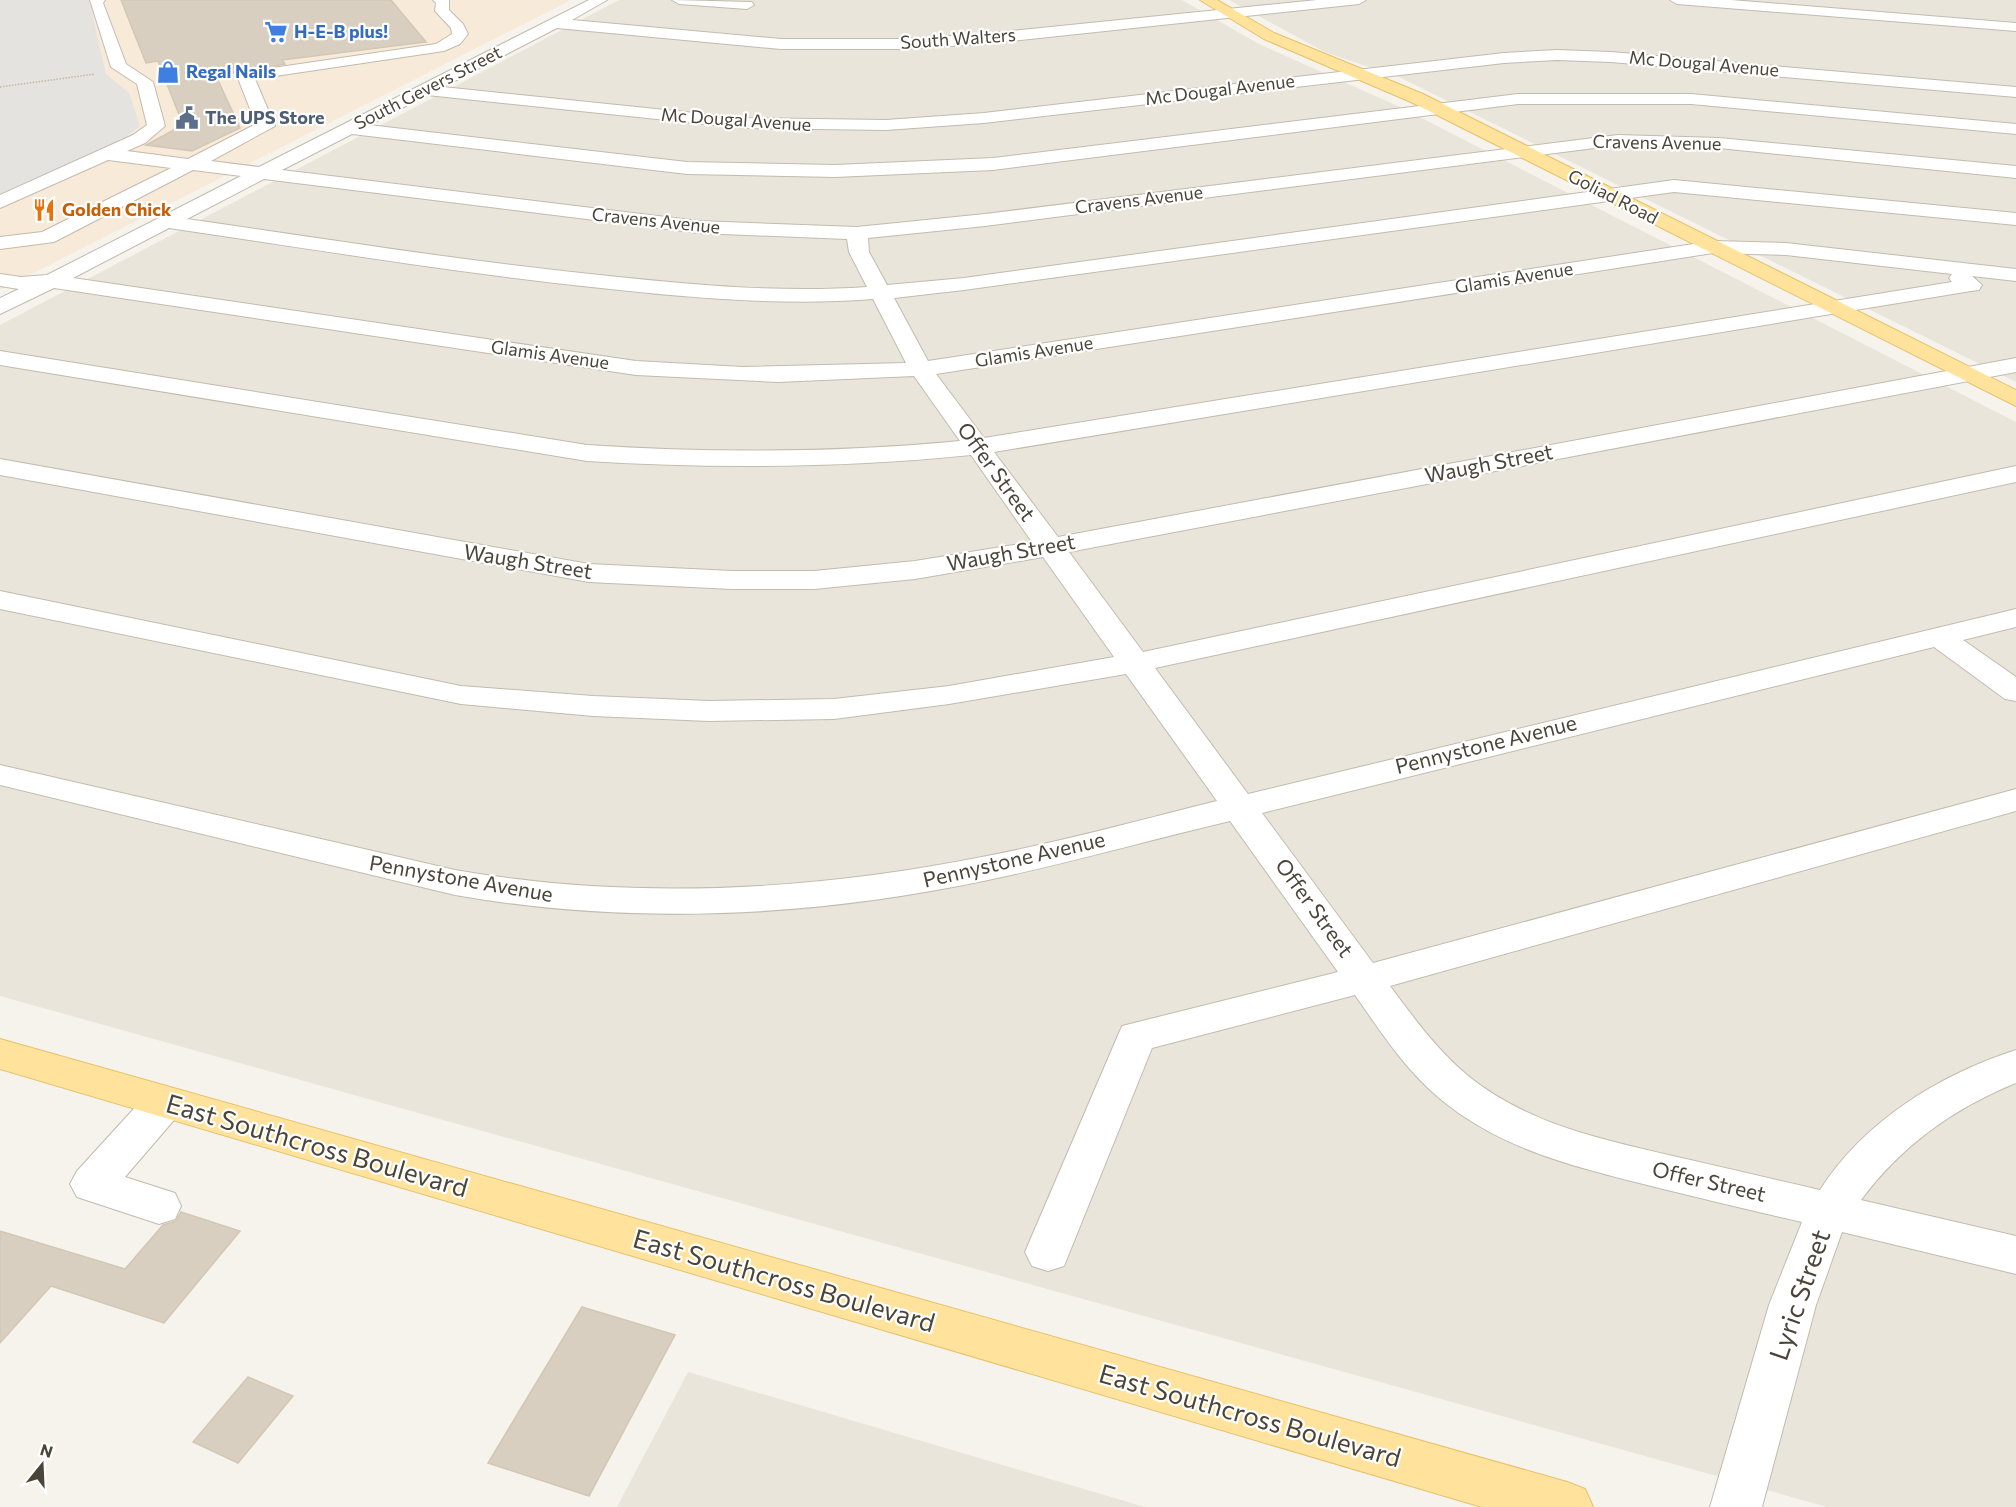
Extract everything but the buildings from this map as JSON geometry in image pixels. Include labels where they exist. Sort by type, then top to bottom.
[{"type":"main road","name":"Goliad Road","points":[[1207,0],[1288,45],[1440,110],[2016,399]]},
{"type":"main road","name":"East Southcross Boulevard","points":[[0,1054],[1567,1507]]},
{"type":"street","points":[[0,202],[139,139],[156,126],[145,82],[119,67],[96,2],[98,0]]},
{"type":"street","points":[[4,241],[47,238],[266,126],[245,76],[439,48],[454,41],[460,34],[458,27],[442,11],[443,2],[440,0]]},
{"type":"street","name":"South Gevers Street","points":[[0,307],[600,0]]},
{"type":"street","points":[[679,0],[747,5]]},
{"type":"street","name":"South Walters","points":[[555,23],[752,42],[862,45],[962,40],[1359,0]]},
{"type":"street","points":[[1677,0],[2016,27]]},
{"type":"street","name":"Mc Dougal Avenue","points":[[424,90],[710,121],[848,126],[974,118],[1521,56],[1576,55],[2016,92]]},
{"type":"street","points":[[349,128],[687,168],[835,171],[993,164],[1518,99],[1641,97],[1691,99],[2016,129]]},
{"type":"street","name":"Cravens Avenue","points":[[105,154],[699,227],[857,233],[985,220],[1596,141],[1684,140],[2016,172]]},
{"type":"street","points":[[0,217],[62,188],[89,183]]},
{"type":"street","points":[[109,183],[149,187]]},
{"type":"street","points":[[165,222],[587,280],[669,289],[803,295],[880,292],[976,283],[1674,186],[1706,187],[2016,219]]},
{"type":"street","name":"Offer Street","points":[[857,233],[859,252],[921,369],[1240,805],[1417,1052],[1447,1084],[1485,1112],[1530,1134],[1578,1151],[2016,1255]]},
{"type":"street","name":"Glamis Avenue","points":[[50,281],[679,372],[803,376],[921,369],[1713,247],[1786,249],[2016,274]]},
{"type":"street","points":[[0,263],[41,269],[50,281]]},
{"type":"street","points":[[0,358],[586,453],[674,460],[782,461],[889,456],[978,447],[1830,306],[1971,285],[1944,267]]},
{"type":"street","points":[[0,280],[21,283],[50,281]]},
{"type":"street","name":"Waugh Street","points":[[0,467],[589,573],[732,580],[814,580],[915,570],[1051,546],[2016,365]]},
{"type":"street","points":[[0,600],[461,694],[593,706],[709,711],[834,709],[949,695],[1136,663],[2016,474]]},
{"type":"street","name":"Pennystone Avenue","points":[[0,775],[416,875],[506,891],[602,901],[724,902],[802,898],[902,886],[989,868],[1240,805],[2016,618]]},
{"type":"street","points":[[1938,636],[2016,692]]},
{"type":"street","points":[[1048,1252],[1136,1037],[1364,979],[2016,800]]},
{"type":"street","name":"Lyric Street","points":[[1736,1507],[1800,1278],[1830,1211],[1857,1171],[1889,1139],[1932,1106],[1981,1079],[2016,1066]]},
{"type":"street","points":[[159,1206],[92,1184],[165,1102]]},
{"type":"path","points":[[0,87],[123,69]]},
{"type":"shaded area","points":[[0,0],[571,0],[0,290]]},
{"type":"shaded area","points":[[0,0],[89,0],[106,74],[129,93],[140,126],[125,138],[0,195]]},
{"type":"shaded area","points":[[619,0],[1182,0],[1259,44],[1400,107],[2016,422],[2016,1507],[1827,1507],[0,996],[0,325]]},
{"type":"shaded area","points":[[1229,0],[2016,0],[2016,382],[1401,78],[1325,52]]},
{"type":"shaded area","points":[[688,1372],[1145,1507],[617,1507]]},
{"type":"place","name":"H-E-B plus!","points":[[276,32]]},
{"type":"place","name":"Regal Nails","points":[[168,72]]},
{"type":"place","name":"The UPS Store","points":[[187,118]]},
{"type":"place","name":"Golden Chick","points":[[44,210]]}]
